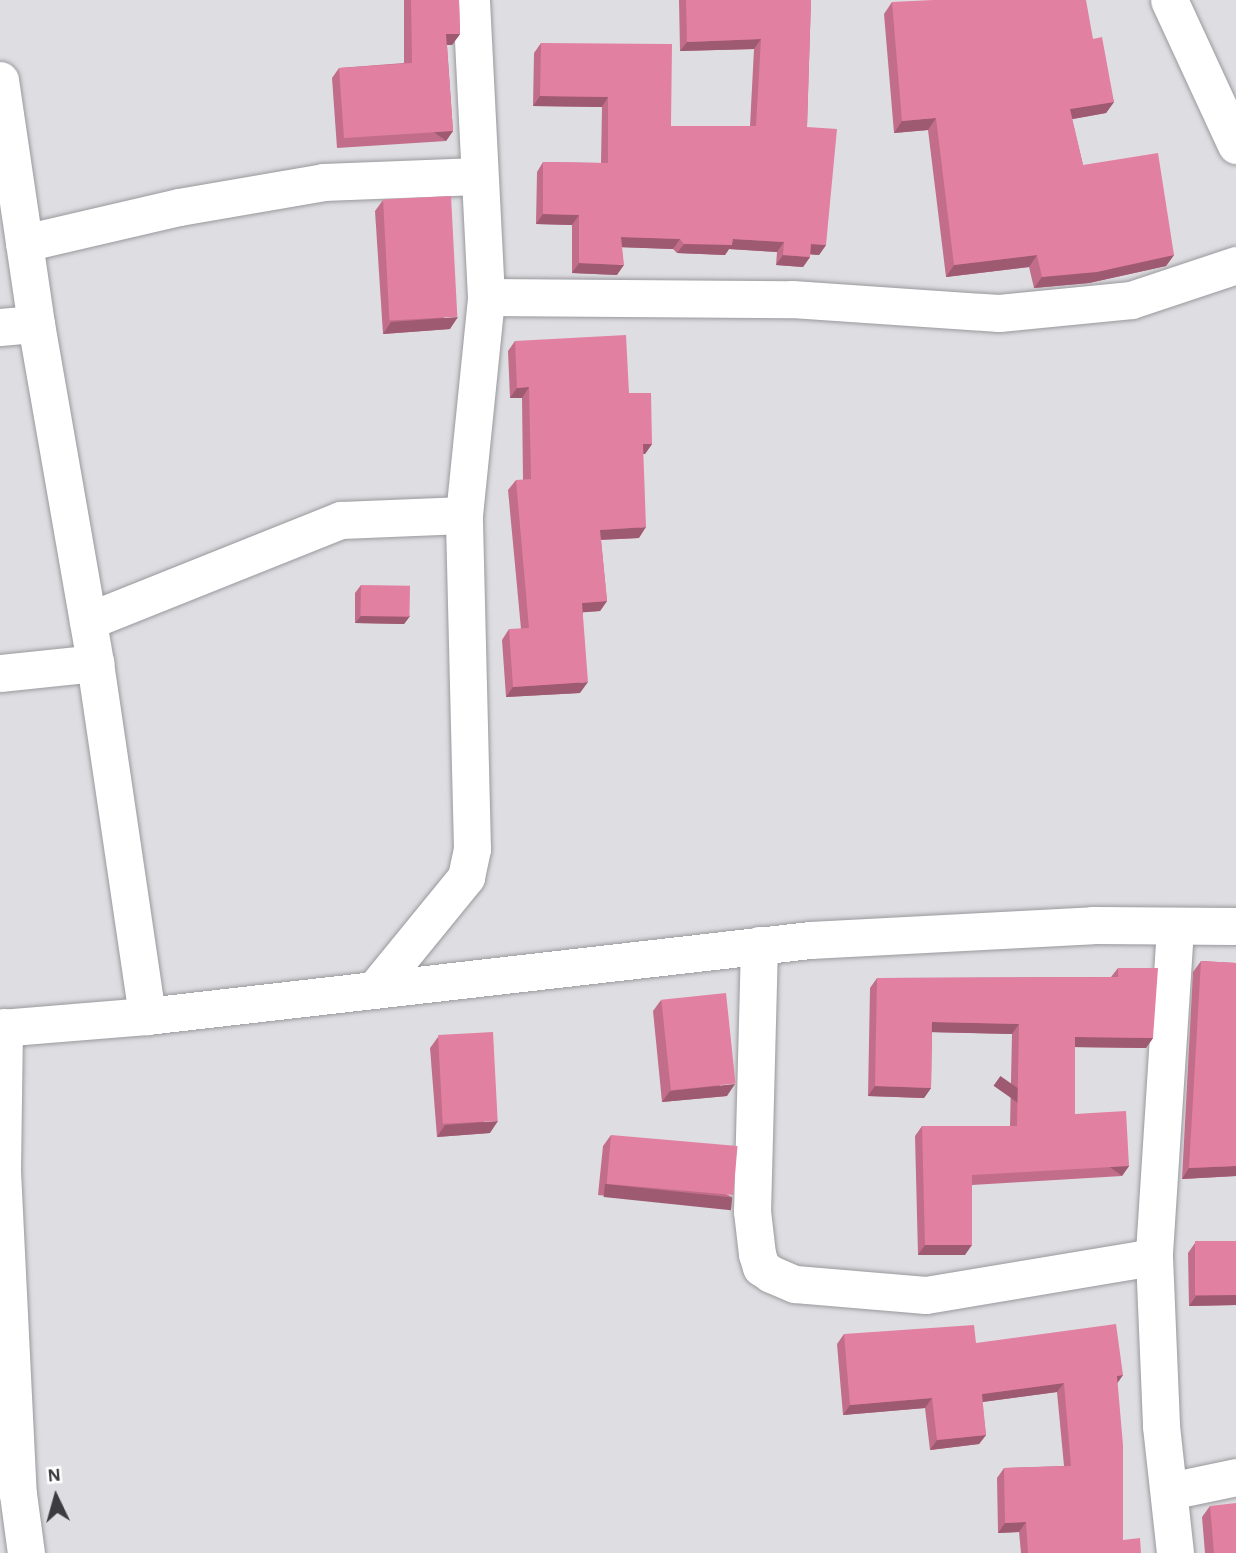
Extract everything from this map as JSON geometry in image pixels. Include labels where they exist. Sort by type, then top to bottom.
[{"type":"street","points":[[374,990],[466,877],[472,849],[464,515],[486,297],[471,0]]},
{"type":"street","points":[[1169,0],[1236,145]]},
{"type":"street","points":[[0,80],[36,324],[95,663],[147,1016]]},
{"type":"street","points":[[24,243],[179,207],[323,182],[478,176]]},
{"type":"street","points":[[486,297],[792,299],[999,313],[1131,300],[1236,265]]},
{"type":"street","points":[[0,327],[36,324]]},
{"type":"street","points":[[88,621],[234,566],[294,535],[341,520],[464,515]]},
{"type":"street","points":[[0,673],[95,663]]},
{"type":"street","points":[[26,1553],[18,1494],[2,1171],[2,1027],[147,1016],[759,945],[1093,925],[1175,928],[1236,926]]},
{"type":"street","points":[[1175,928],[1154,1257],[1161,1426],[1175,1553]]},
{"type":"street","points":[[759,945],[752,1211],[757,1254],[761,1266],[771,1274],[795,1284],[926,1295],[1154,1257]]},
{"type":"street","points":[[1170,1491],[1236,1477]]},
{"type":"building","points":[[411,0],[459,0],[460,34],[446,34],[453,131],[344,138],[339,68],[412,63]]},
{"type":"building","points":[[686,0],[811,0],[807,127],[837,129],[826,245],[811,244],[810,257],[783,255],[784,242],[733,239],[732,245],[684,244],[680,239],[621,237],[624,265],[579,263],[579,215],[543,214],[543,162],[608,163],[608,97],[540,96],[541,43],[672,44],[671,126],[756,126],[761,39],[687,42]]},
{"type":"building","points":[[1086,0],[1093,39],[1102,37],[1114,102],[1070,109],[1083,165],[1158,153],[1174,255],[1097,272],[1042,277],[1037,255],[954,265],[936,118],[902,121],[892,2]]},
{"type":"building","points":[[451,196],[457,317],[389,320],[383,200]]},
{"type":"building","points":[[626,335],[629,393],[651,393],[652,444],[643,444],[646,527],[600,530],[607,601],[582,603],[588,682],[513,687],[509,629],[529,628],[516,480],[531,479],[529,387],[517,388],[515,341]]},
{"type":"building","points":[[361,585],[410,586],[409,617],[360,616]]},
{"type":"building","points":[[1201,961],[1236,963],[1236,1166],[1189,1168]]},
{"type":"building","points":[[1118,968],[1158,968],[1153,1038],[1075,1037],[1075,1114],[1126,1111],[1129,1166],[972,1175],[972,1245],[925,1245],[922,1126],[1017,1126],[1019,1024],[932,1022],[931,1088],[875,1086],[877,978],[1118,977]]},
{"type":"building","points":[[726,993],[736,1084],[671,1090],[661,1000]]},
{"type":"building","points":[[493,1032],[498,1121],[443,1124],[438,1035]]},
{"type":"building","points":[[611,1135],[738,1146],[733,1195],[607,1184]]},
{"type":"building","points":[[1195,1241],[1236,1241],[1236,1295],[1195,1295]]},
{"type":"building","points":[[1116,1324],[1123,1375],[1117,1376],[1123,1445],[1123,1540],[1140,1538],[1141,1553],[1028,1553],[1026,1522],[1005,1523],[1004,1468],[1071,1466],[1064,1383],[982,1394],[986,1435],[937,1440],[932,1398],[850,1405],[844,1334],[974,1325],[976,1343]]},
{"type":"building","points":[[1236,1503],[1236,1553],[1214,1553],[1210,1506]]}]
